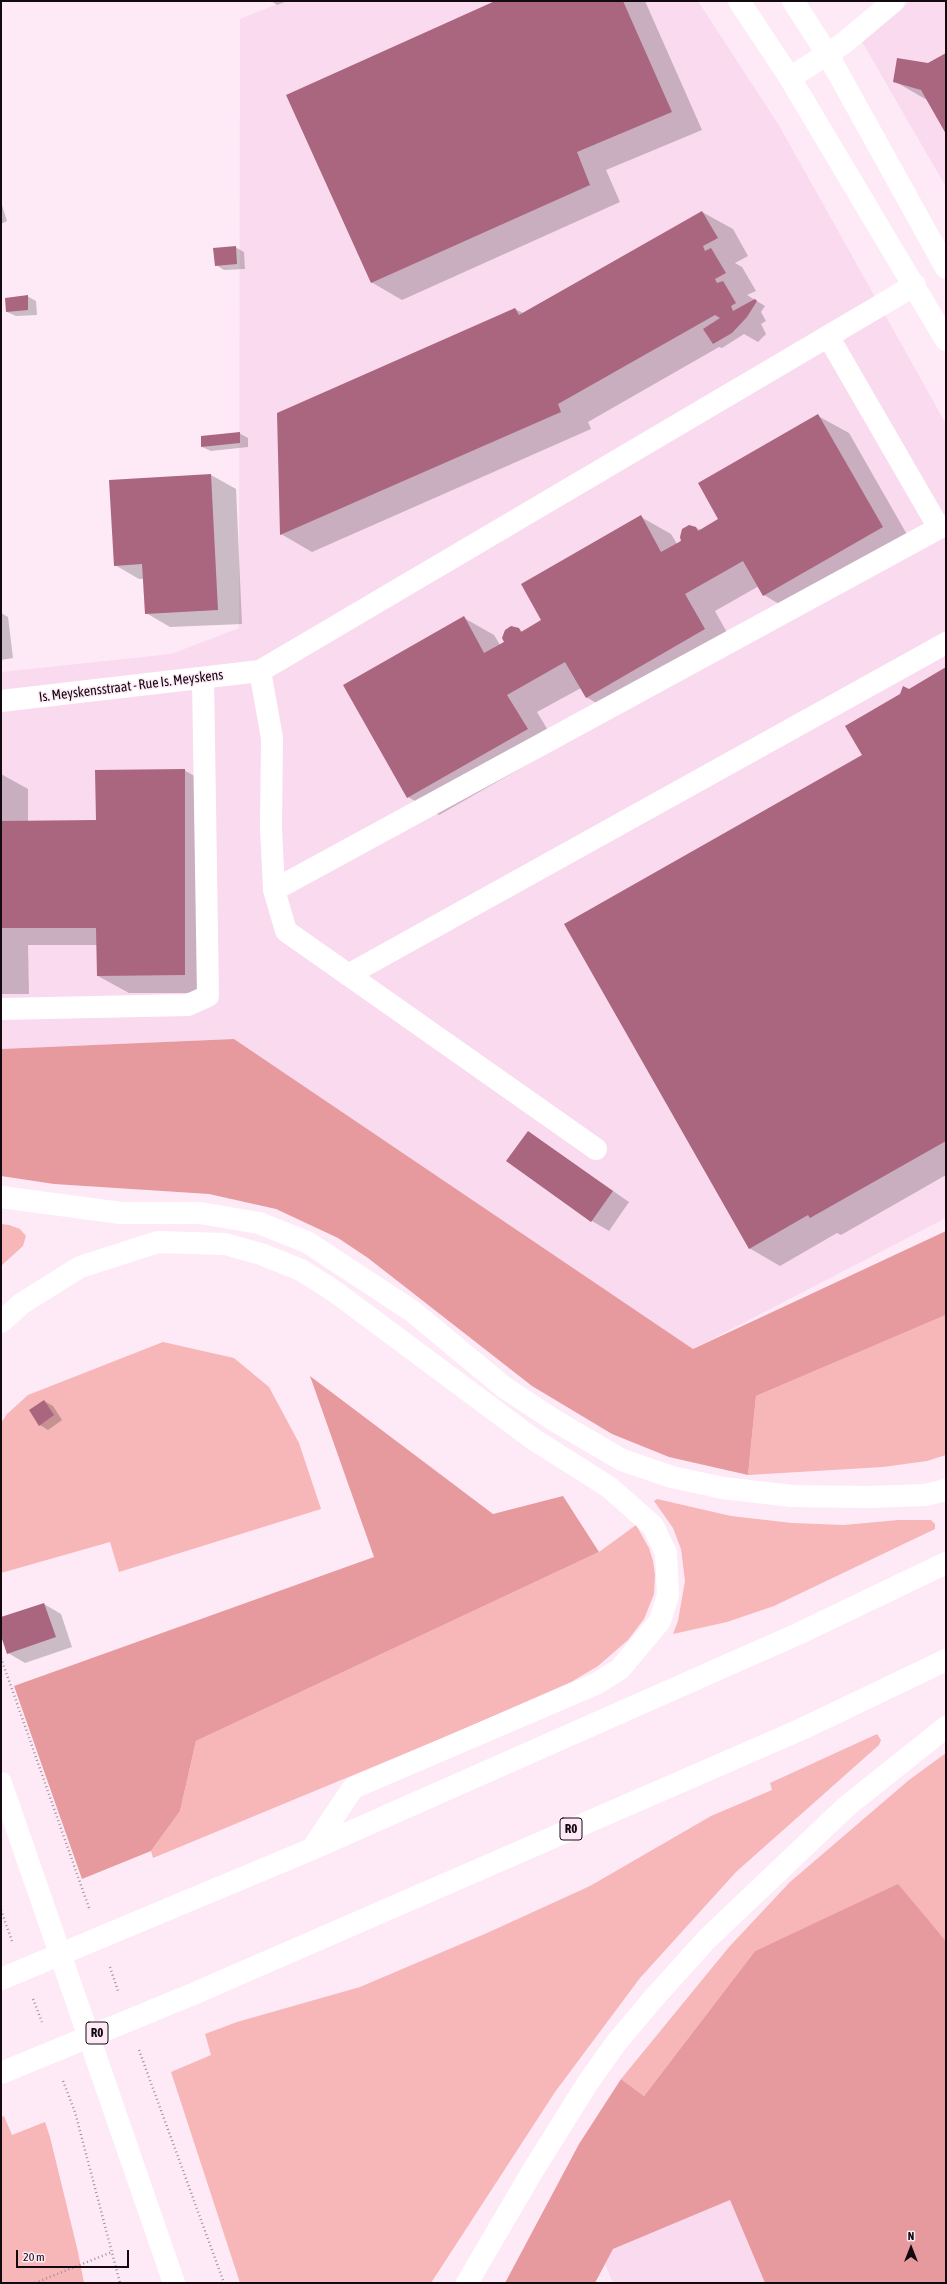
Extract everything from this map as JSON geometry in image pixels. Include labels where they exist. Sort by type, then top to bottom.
[{"type":"main road","points":[[739,1],[790,78],[915,285],[946,340]]},
{"type":"main road","points":[[793,1],[828,55],[946,268]]},
{"type":"main road","points":[[790,78],[828,55],[894,1]]},
{"type":"main road","points":[[596,1149],[286,931],[274,890],[271,828],[272,738],[260,671],[915,285]]},
{"type":"main road","points":[[274,890],[939,528],[828,336]]},
{"type":"main road","points":[[348,975],[946,643]]},
{"type":"main road","name":"Is. Meyskensstraat - Rue Is. Meyskens","points":[[1,701],[260,671]]},
{"type":"main road","points":[[1,1009],[188,1005],[208,996],[203,678]]},
{"type":"main road","points":[[1,1197],[122,1213],[200,1213],[259,1223],[307,1242],[412,1311],[506,1388],[557,1422],[622,1460],[672,1477],[723,1488],[792,1496],[868,1498],[925,1495],[946,1490]]},
{"type":"main road","points":[[1,1322],[21,1304],[80,1267],[158,1242],[225,1244],[261,1254],[302,1270],[334,1291],[533,1439],[609,1487],[653,1526],[666,1553],[668,1595],[660,1620],[620,1668],[596,1684],[353,1788],[312,1849]]},
{"type":"main road","points":[[1,1979],[312,1849],[793,1636],[946,1563]]},
{"type":"main road","name":"R0","points":[[1,2073],[193,1994],[802,1729],[946,1660]]},
{"type":"main road","points":[[467,2283],[532,2172],[587,2084],[616,2043],[653,1999],[707,1939],[847,1806],[946,1726]]},
{"type":"main road","points":[[1,1783],[174,2283]]},
{"type":"path","points":[[1,1658],[91,1914]]},
{"type":"path","points":[[109,1966],[120,1996]]},
{"type":"path","points":[[138,2048],[224,2283]]},
{"type":"path","points":[[35,2283],[112,2252],[120,2283]]},
{"type":"shaded area","points":[[285,1],[698,1],[780,127],[946,424],[946,1218],[693,1349],[234,1039],[1,1049],[1,672],[171,654],[239,628],[240,19]]},
{"type":"shaded area","points":[[910,1],[946,1],[946,187],[861,40]]},
{"type":"shaded area","points":[[234,1039],[693,1349],[946,1231],[946,1315],[756,1396],[748,1475],[669,1457],[612,1434],[532,1386],[368,1258],[338,1238],[276,1209],[209,1194],[54,1184],[1,1176],[1,1049]]},
{"type":"shaded area","points":[[1,1224],[20,1229],[26,1236],[23,1246],[1,1266]]},
{"type":"shaded area","points":[[946,1315],[946,1455],[927,1461],[883,1467],[748,1475],[756,1396]]},
{"type":"shaded area","points":[[163,1342],[234,1358],[269,1387],[299,1443],[321,1509],[119,1572],[110,1542],[1,1573],[1,1423],[7,1414],[28,1395]]},
{"type":"shaded area","points":[[310,1376],[493,1514],[563,1496],[599,1552],[196,1741],[180,1811],[151,1851],[82,1879],[14,1686],[374,1557]]},
{"type":"shaded area","points":[[657,1499],[731,1516],[792,1523],[844,1525],[898,1520],[931,1520],[935,1524],[935,1529],[774,1606],[727,1622],[673,1634],[678,1621],[685,1581],[681,1549],[673,1528],[654,1501]]},
{"type":"shaded area","points":[[636,1525],[649,1548],[653,1561],[655,1575],[654,1594],[644,1619],[628,1640],[598,1666],[571,1682],[457,1732],[153,1858],[151,1851],[180,1811],[196,1741],[599,1552]]},
{"type":"shaded area","points":[[877,1734],[881,1740],[879,1745],[736,1872],[640,1978],[555,2092],[431,2283],[240,2283],[171,2072],[211,2055],[205,2034],[237,2022],[360,1987],[487,1933],[590,1886],[711,1816],[772,1790],[770,1783]]},
{"type":"shaded area","points":[[946,1753],[946,1941],[898,1885],[755,1951],[644,2096],[621,2079],[729,1947],[790,1882],[909,1780]]},
{"type":"shaded area","points":[[898,1884],[946,1941],[946,2283],[765,2283],[730,2200],[613,2249],[595,2283],[505,2283],[579,2144],[621,2079],[644,2096],[755,1951]]},
{"type":"shaded area","points":[[4,2116],[12,2135],[45,2122],[78,2252],[84,2283],[1,2283],[1,2117]]},
{"type":"shaded area","points":[[730,2200],[765,2283],[613,2283],[605,2264],[613,2249]]},
{"type":"building","points":[[495,1],[623,1],[672,112],[577,152],[590,185],[371,283],[286,95]]},
{"type":"building","points":[[946,53],[946,134],[921,90],[893,82],[897,58],[928,63]]},
{"type":"building","points":[[702,211],[718,238],[703,246],[705,251],[711,248],[726,273],[715,279],[717,283],[723,281],[736,303],[731,306],[733,311],[755,299],[757,301],[747,317],[732,333],[713,344],[703,329],[720,318],[715,315],[558,404],[561,412],[280,535],[277,413],[515,308],[519,315]]},
{"type":"building","points":[[236,246],[237,264],[215,266],[213,248]]},
{"type":"building","points":[[28,295],[28,310],[6,312],[5,298]]},
{"type":"building","points":[[818,414],[883,527],[763,596],[743,561],[685,594],[705,629],[586,698],[565,662],[507,695],[528,729],[407,798],[343,685],[464,616],[484,653],[504,642],[502,638],[505,630],[511,626],[519,628],[521,632],[541,620],[521,584],[641,515],[661,552],[681,541],[680,537],[682,529],[689,525],[696,527],[698,531],[718,519],[698,483]]},
{"type":"building","points":[[240,432],[240,443],[201,447],[201,436]]},
{"type":"building","points":[[211,474],[218,610],[145,614],[142,564],[114,566],[109,480]]},
{"type":"building","points":[[946,667],[946,1141],[810,1218],[808,1215],[749,1249],[564,924],[862,755],[845,726],[900,694],[903,686],[909,689]]},
{"type":"building","points":[[185,769],[185,975],[97,976],[96,928],[1,928],[1,821],[96,820],[95,770]]},
{"type":"building","points":[[528,1131],[613,1191],[591,1222],[506,1161]]},
{"type":"building","points":[[44,1400],[54,1415],[39,1426],[29,1410]]},
{"type":"building","points":[[44,1603],[56,1637],[7,1654],[1,1636],[1,1617]]}]
